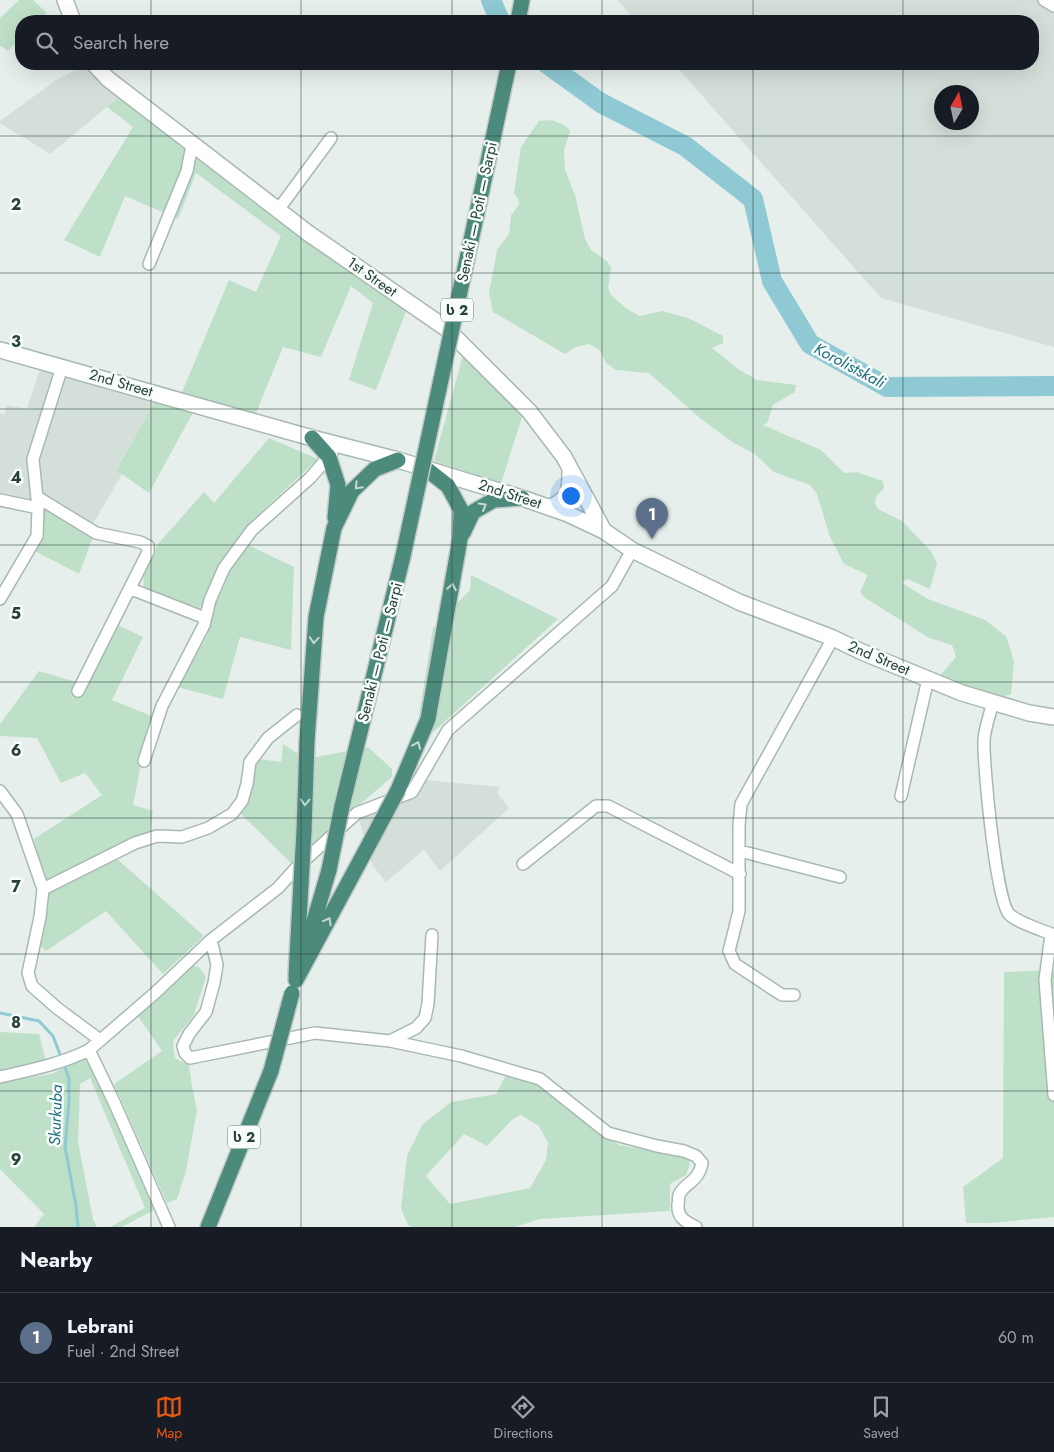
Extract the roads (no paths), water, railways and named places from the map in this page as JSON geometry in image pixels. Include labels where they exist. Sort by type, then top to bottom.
[{"type":"highway","points":[[519,15],[522,0]]},
{"type":"highway","name":"Senaki — Poti — Sarpi","points":[[208,1227],[271,1071],[294,986],[330,870],[342,806],[403,556],[508,70]]},
{"type":"highway","points":[[294,986],[304,831],[307,741],[316,618],[334,528],[338,485],[334,451],[312,438]]},
{"type":"highway","points":[[334,528],[352,490],[375,469],[398,460]]},
{"type":"highway","points":[[294,986],[398,790],[428,719],[460,538],[462,510],[448,486],[425,468]]},
{"type":"highway","points":[[460,538],[473,512],[494,500],[522,498]]},
{"type":"street","points":[[65,0],[71,15]]},
{"type":"street","points":[[1044,0],[1054,6]]},
{"type":"street","name":"1st Street","points":[[100,70],[108,79],[192,145],[308,233],[447,329],[529,411],[570,467],[604,531]]},
{"type":"street","points":[[278,210],[331,138]]},
{"type":"street","points":[[148,264],[188,172],[192,145]]},
{"type":"street","name":"2nd Street","points":[[0,350],[312,438]]},
{"type":"street","points":[[0,599],[36,536],[37,503],[33,459],[62,367]]},
{"type":"street","points":[[144,761],[162,706],[192,649],[224,568],[252,530],[310,478],[334,451]]},
{"type":"street","name":"2nd Street","points":[[334,451],[398,460],[550,507],[604,531],[632,550],[739,602],[833,638],[862,652],[962,693],[1029,713],[1054,717]]},
{"type":"street","points":[[550,507],[563,502],[568,495],[570,467]]},
{"type":"street","points":[[0,500],[37,503],[96,534],[140,542],[148,546],[148,552],[131,589],[78,690]]},
{"type":"street","points":[[0,1077],[53,1065],[74,1058],[89,1050],[155,993],[211,940],[278,888],[297,867],[357,813],[412,792],[448,730],[612,586],[632,550]]},
{"type":"street","points":[[131,589],[205,618]]},
{"type":"street","points":[[794,995],[782,995],[735,964],[729,951],[739,911],[739,825],[741,804],[833,638]]},
{"type":"street","points":[[901,796],[928,679]]},
{"type":"street","points":[[993,702],[984,736],[984,762],[1000,890],[1008,912],[1014,918],[1053,934],[1045,980],[1054,1095]]},
{"type":"street","points":[[43,889],[135,843],[156,836],[182,837],[208,828],[232,814],[242,801],[250,762],[268,738],[297,715]]},
{"type":"street","points":[[0,791],[17,814],[43,889],[40,917],[28,973],[32,986],[57,1008],[100,1040]]},
{"type":"street","points":[[523,864],[596,806],[608,806],[740,874]]},
{"type":"street","points":[[740,851],[840,877]]},
{"type":"street","points":[[390,1041],[416,1028],[425,1018],[428,1004],[432,934]]},
{"type":"street","points":[[211,940],[216,965],[214,983],[206,1012],[189,1034],[183,1046],[185,1053],[190,1058],[316,1033],[390,1041],[461,1056],[540,1079],[608,1133],[684,1151],[696,1156],[702,1163],[701,1172],[679,1195],[678,1210],[679,1216],[685,1222],[696,1227]]},
{"type":"street","points":[[89,1050],[114,1102],[168,1227]]},
{"type":"waterway","name":"Korolistskali","points":[[491,0],[497,15]]},
{"type":"waterway","name":"Korolistskali","points":[[555,70],[601,103],[685,146],[753,199],[772,281],[810,344],[887,387],[1054,386]]},
{"type":"waterway","name":"Skurkuba","points":[[0,1013],[39,1021],[53,1036],[69,1078],[65,1147],[78,1227]]},
{"type":"place","name":"Lebrani","points":[[652,539]]}]
